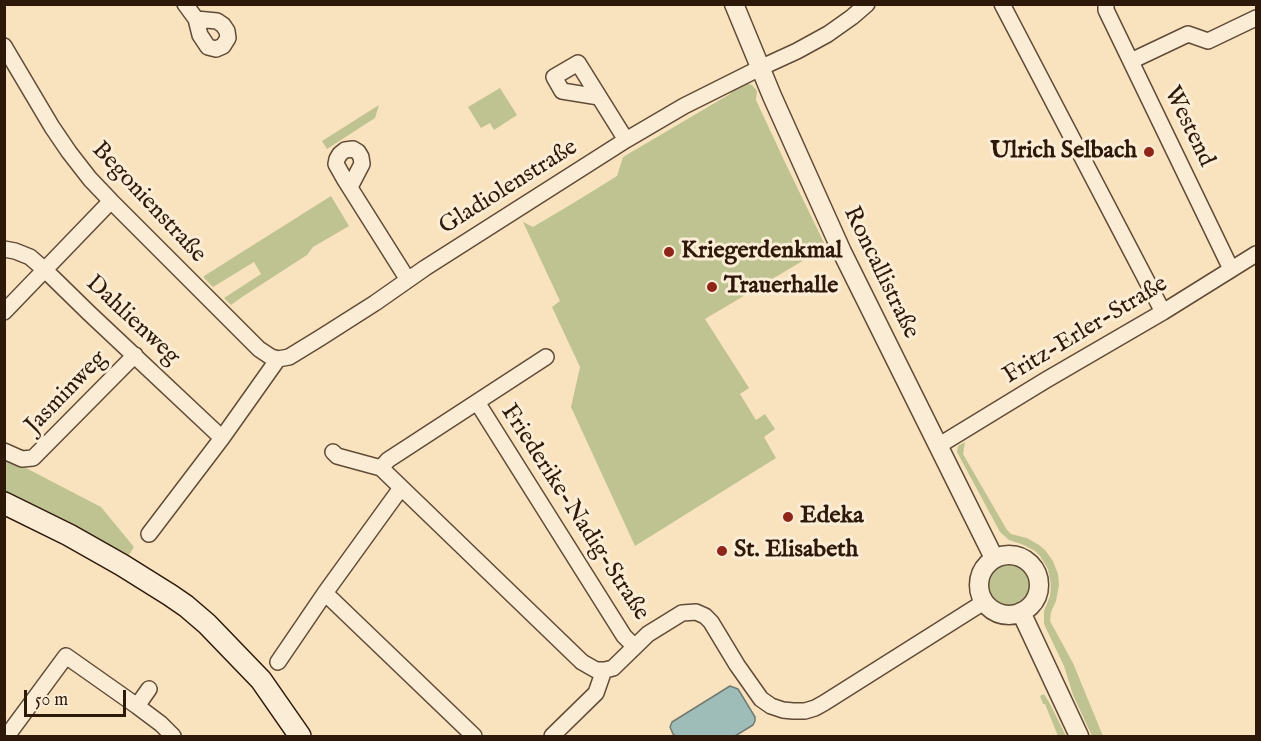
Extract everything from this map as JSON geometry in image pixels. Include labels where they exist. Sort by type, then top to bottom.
[{"type":"main road","points":[[4,502],[127,568],[193,612],[224,640],[261,680],[300,736]]},
{"type":"street","points":[[185,4],[196,19]]},
{"type":"street","name":"Roncallistraße","points":[[734,4],[842,252],[994,558]]},
{"type":"street","name":"Gladiolenstraße","points":[[148,534],[284,358],[375,303],[626,140],[684,106],[828,34],[867,4]]},
{"type":"street","points":[[1002,4],[1163,312]]},
{"type":"street","name":"Westend","points":[[1106,4],[1106,10],[1231,269]]},
{"type":"street","points":[[1131,61],[1188,34],[1208,41],[1256,21]]},
{"type":"street","name":"Begonienstraße","points":[[4,46],[63,144],[90,179],[259,349],[271,357],[284,358]]},
{"type":"street","points":[[599,97],[626,140]]},
{"type":"street","points":[[350,187],[408,280]]},
{"type":"street","points":[[4,312],[111,201]]},
{"type":"street","name":"Dahlienweg","points":[[4,249],[30,257],[45,270],[222,438]]},
{"type":"street","name":"Fritz-Erler-Straße","points":[[938,446],[1257,254]]},
{"type":"street","name":"Jasminweg","points":[[4,451],[22,459],[38,455],[135,355]]},
{"type":"street","points":[[381,468],[388,460],[546,357]]},
{"type":"street","name":"Friederike-Nadig-Straße","points":[[477,402],[624,636],[635,647]]},
{"type":"street","points":[[333,452],[337,456],[381,468],[582,662],[596,670],[613,668],[648,634],[682,613],[696,612],[711,622],[761,699],[783,710],[805,711],[824,703],[984,602]]},
{"type":"street","points":[[278,663],[401,488]]},
{"type":"street","points":[[1005,555],[1017,556],[1028,562],[1036,571],[1039,583],[1037,595],[1030,605],[1020,612],[1011,615],[1000,614],[984,602],[978,583],[986,565],[994,558],[1005,555]]},
{"type":"street","points":[[325,593],[474,736]]},
{"type":"street","points":[[1020,612],[1079,736]]},
{"type":"street","points":[[7,736],[66,656],[137,706],[173,736]]},
{"type":"street","points":[[552,736],[596,693],[604,670]]},
{"type":"street","points":[[137,706],[149,689]]},
{"type":"green space","points":[[746,83],[752,85],[757,91],[756,100],[826,247],[705,319],[749,388],[740,394],[756,420],[765,414],[775,429],[764,437],[776,458],[635,546],[571,407],[580,367],[552,307],[560,301],[523,222],[533,227],[617,176],[623,157]]},
{"type":"green space","points":[[500,88],[517,115],[494,130],[490,123],[481,128],[468,107]]},
{"type":"green space","points":[[379,105],[375,118],[327,149],[322,141]]},
{"type":"green space","points":[[331,196],[349,226],[313,247],[307,255],[231,305],[224,298],[261,274],[254,262],[213,287],[204,278],[204,276]]},
{"type":"green space","points":[[965,442],[963,454],[1007,530],[1011,534],[1027,538],[1039,545],[1053,561],[1059,585],[1050,621],[1073,663],[1103,736],[1092,736],[1073,695],[1064,666],[1044,624],[1044,611],[1050,596],[1051,585],[1048,569],[1035,551],[1009,540],[1000,532],[957,452],[958,446]]},
{"type":"green space","points":[[5,458],[101,507],[134,547],[129,555],[5,492]]},
{"type":"green space","points":[[1009,563],[1024,570],[1031,585],[1024,600],[1009,607],[994,600],[987,585],[994,570]]},
{"type":"green space","points":[[1044,694],[1066,736],[1058,736],[1040,696]]},
{"type":"water","points":[[730,686],[738,689],[755,717],[753,725],[735,736],[676,736],[673,734],[670,727],[672,722]]},
{"type":"place","name":"Ulrich Selbach","points":[[1149,152]]},
{"type":"place","name":"Kriegerdenkmal","points":[[669,252]]},
{"type":"place","name":"Trauerhalle","points":[[712,287]]},
{"type":"place","name":"Edeka","points":[[788,517]]},
{"type":"place","name":"St. Elisabeth","points":[[722,551]]}]
